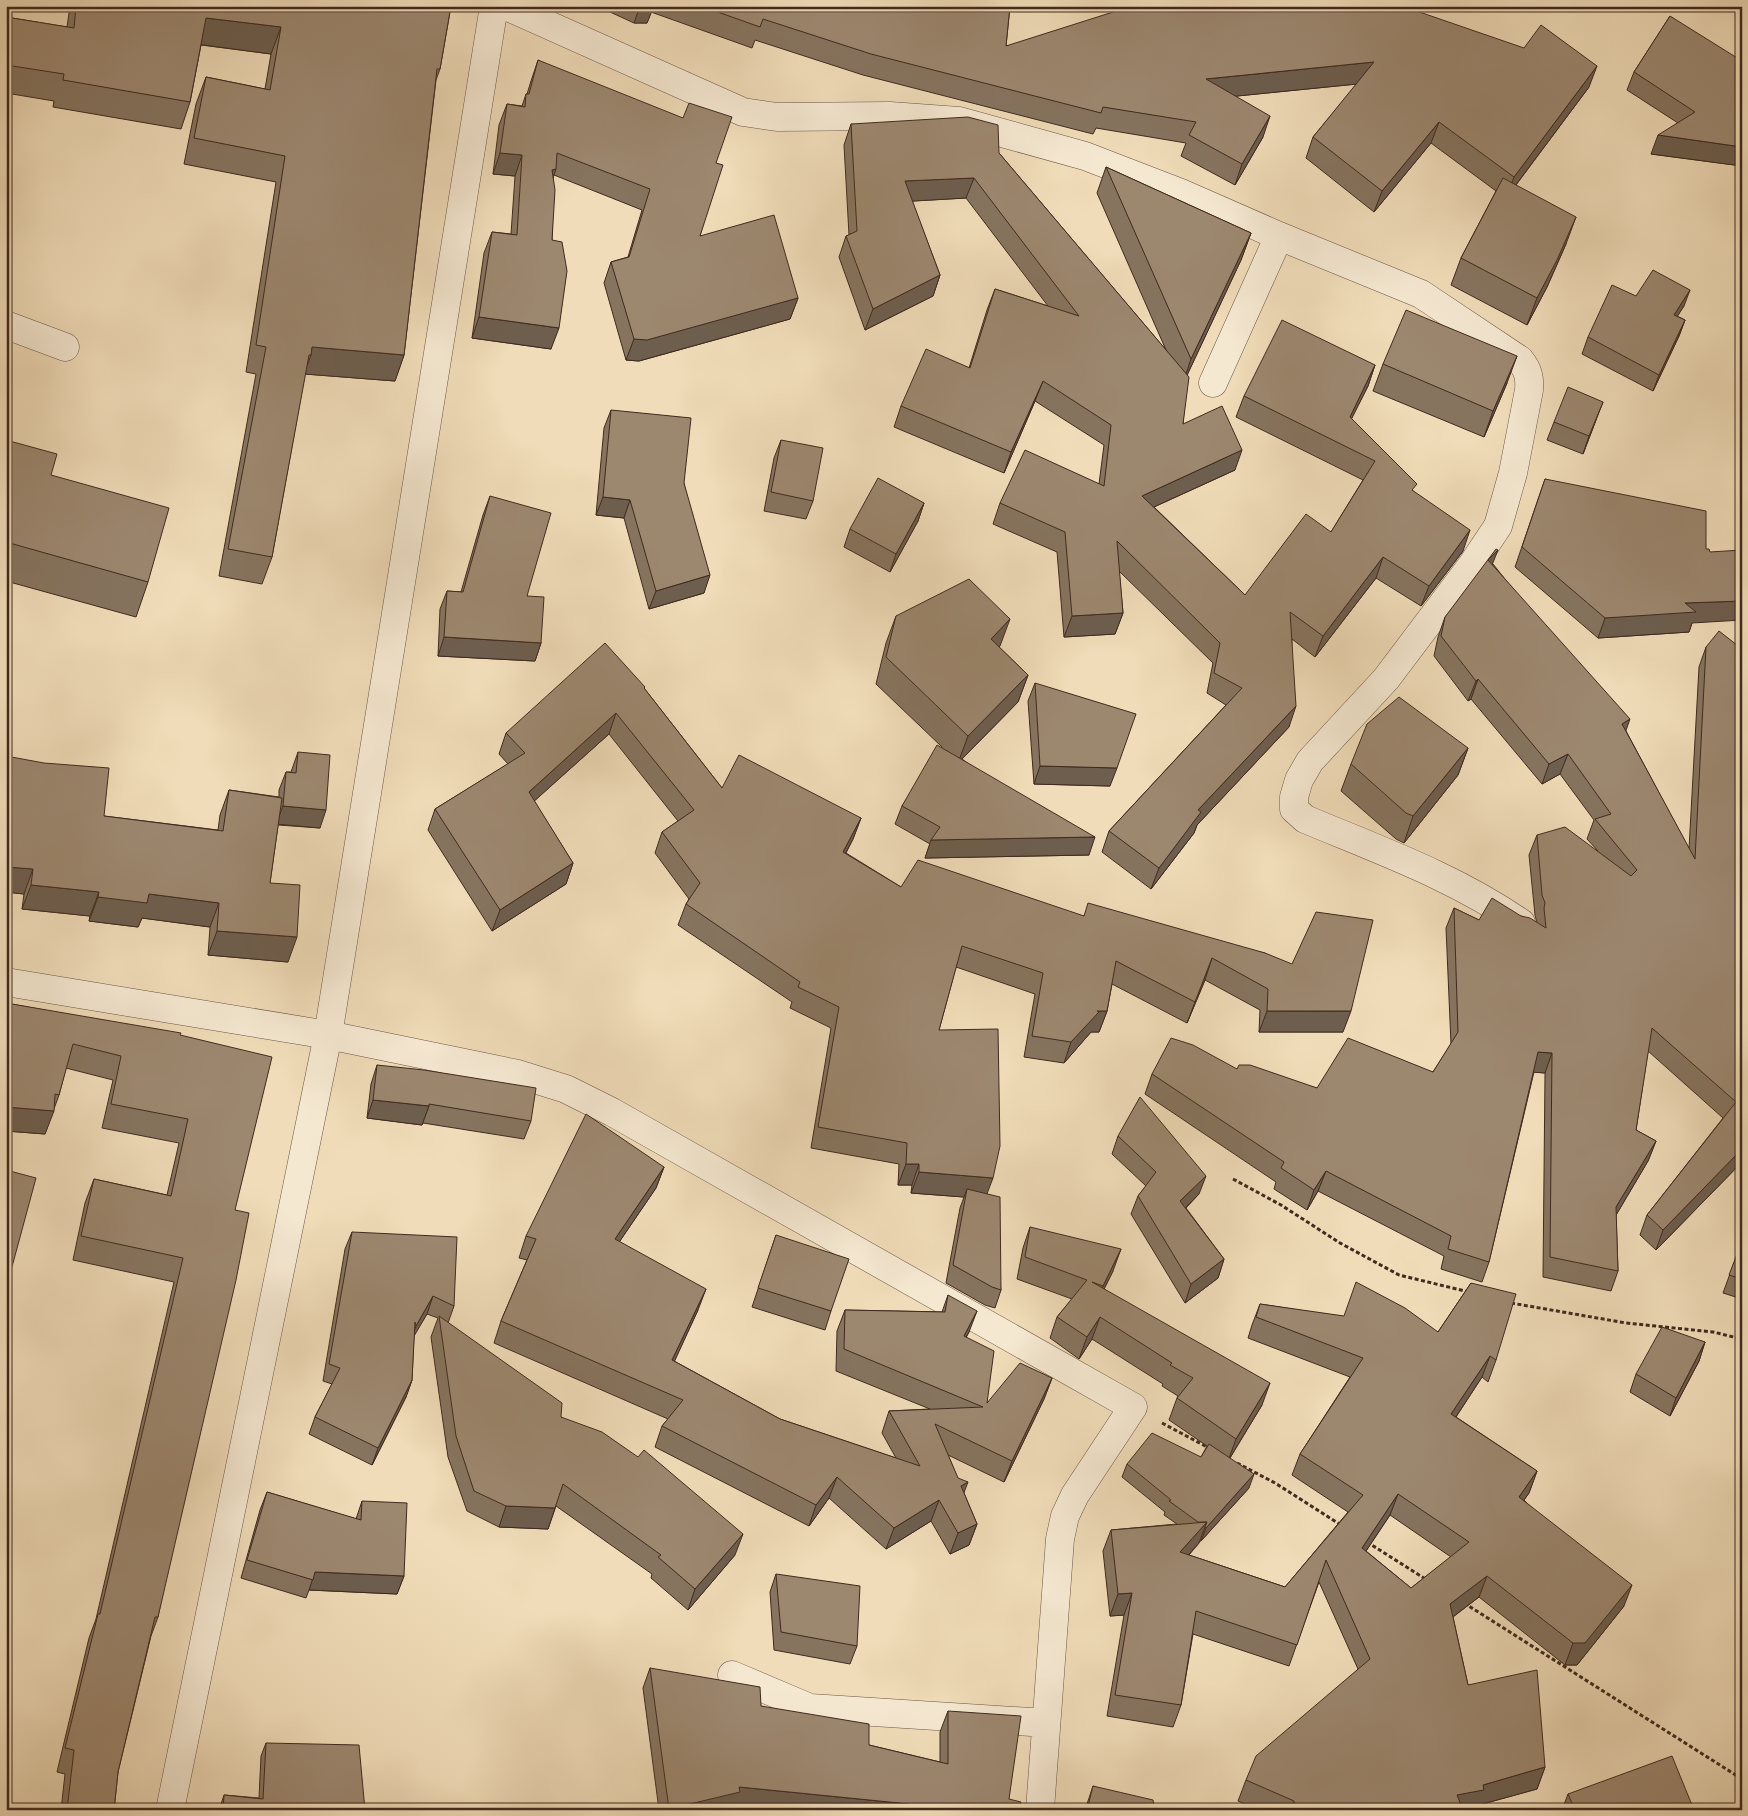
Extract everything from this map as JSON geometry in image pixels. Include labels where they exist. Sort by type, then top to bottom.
[{"type":"street","points":[[170,1810],[328,1035],[494,6]]},
{"type":"street","points":[[506,6],[743,112],[777,117],[890,116],[959,121],[1085,156],[1181,193],[1279,236],[1421,294],[1520,360],[1527,369],[1530,378],[1530,390],[1513,473],[1498,526],[1472,565],[1386,679],[1310,761],[1299,780],[1294,797],[1294,809],[1305,818],[1437,874],[1472,892],[1522,923]]},
{"type":"street","points":[[1213,383],[1279,236]]},
{"type":"street","points":[[6,326],[65,347]]},
{"type":"street","points":[[6,982],[328,1035],[518,1074],[566,1089],[612,1112],[1133,1408],[1075,1494],[1065,1516],[1060,1539],[1040,1810]]},
{"type":"street","points":[[732,1675],[810,1708],[1046,1723]]},
{"type":"path","points":[[1233,1179],[1281,1205],[1340,1243],[1399,1275],[1471,1293]]},
{"type":"path","points":[[1507,1302],[1626,1323],[1713,1332],[1742,1339]]},
{"type":"path","points":[[1133,1408],[1216,1452]]},
{"type":"path","points":[[1233,1461],[1275,1483],[1342,1526]]},
{"type":"path","points":[[1367,1542],[1434,1584]]},
{"type":"path","points":[[1458,1600],[1742,1779]]},
{"type":"building","points":[[76,6],[451,6],[440,69],[437,69],[404,355],[312,347],[272,557],[228,549],[266,347],[256,345],[285,156],[194,138],[206,77],[270,90],[281,27],[206,18],[190,102],[63,80],[64,74],[6,65],[6,17],[74,28]]},
{"type":"building","points":[[701,6],[1010,6],[1006,46],[1132,6],[1385,6],[1392,12],[1397,6],[1402,6],[1524,48],[1541,25],[1597,66],[1514,177],[1439,122],[1382,191],[1313,137],[1374,62],[1206,79],[1270,116],[1242,164],[1189,135],[1196,122],[1103,107],[1101,113],[871,54],[763,19],[760,27]]},
{"type":"building","points":[[1670,16],[1742,61],[1742,147],[1658,135],[1695,112],[1634,72]]},
{"type":"building","points":[[538,60],[683,118],[689,103],[732,117],[716,163],[723,165],[700,236],[774,215],[798,298],[647,340],[634,339],[611,262],[629,257],[650,189],[557,153],[556,169],[552,170],[555,190],[552,240],[562,242],[567,271],[559,328],[479,317],[492,232],[517,235],[522,155],[500,153],[507,104],[525,107],[526,94],[529,94]]},
{"type":"building","points":[[968,117],[998,125],[999,153],[1189,377],[1183,424],[1222,406],[1242,450],[1142,496],[1245,595],[1306,514],[1331,532],[1375,461],[1244,396],[1282,320],[1375,365],[1350,417],[1417,484],[1412,490],[1470,530],[1429,586],[1383,557],[1323,636],[1290,612],[1296,706],[1198,810],[1201,812],[1159,868],[1109,831],[1242,688],[1214,673],[1220,643],[1117,541],[1123,613],[1072,616],[1065,532],[1000,503],[1025,450],[1104,486],[1111,425],[1043,381],[1011,452],[901,406],[926,349],[970,368],[995,289],[1079,316],[974,178],[905,181],[940,275],[873,309],[846,236],[857,231],[851,124]]},
{"type":"building","points":[[1106,167],[1251,233],[1191,359]]},
{"type":"building","points":[[1503,178],[1576,217],[1557,260],[1537,298],[1461,258]]},
{"type":"building","points":[[1653,270],[1690,290],[1674,315],[1685,320],[1659,375],[1588,337],[1612,285],[1636,296]]},
{"type":"building","points":[[1406,310],[1517,356],[1493,411],[1383,364]]},
{"type":"building","points":[[1568,387],[1603,402],[1589,436],[1554,422]]},
{"type":"building","points":[[611,410],[691,418],[684,483],[710,575],[656,591],[630,500],[603,497]]},
{"type":"building","points":[[6,440],[57,454],[51,475],[169,508],[148,582],[6,542]]},
{"type":"building","points":[[781,440],[823,448],[813,501],[771,492]]},
{"type":"building","points":[[878,478],[924,503],[896,554],[850,529]]},
{"type":"building","points":[[1545,479],[1706,511],[1706,549],[1709,549],[1710,552],[1742,550],[1742,601],[1685,603],[1696,612],[1605,618],[1522,547]]},
{"type":"building","points":[[490,496],[551,513],[527,596],[544,597],[541,643],[444,637],[447,591],[463,592]]},
{"type":"building","points":[[1496,549],[1498,550],[1488,560],[1630,719],[1622,724],[1695,859],[1706,647],[1719,631],[1742,649],[1742,1149],[1663,1230],[1647,1215],[1736,1102],[1652,1028],[1636,1130],[1656,1141],[1616,1207],[1618,1271],[1550,1257],[1552,1053],[1538,1052],[1489,1262],[1448,1249],[1451,1236],[1326,1171],[1314,1190],[1281,1168],[1284,1162],[1152,1074],[1171,1038],[1193,1045],[1237,1069],[1239,1065],[1250,1065],[1317,1088],[1348,1038],[1433,1072],[1458,1032],[1454,908],[1479,920],[1492,898],[1521,916],[1530,918],[1546,928],[1537,835],[1565,827],[1631,876],[1637,870],[1595,819],[1611,814],[1568,754],[1549,764],[1478,679],[1476,681],[1441,636],[1445,617]]},
{"type":"building","points":[[969,579],[1010,619],[991,639],[1028,675],[968,736],[886,657],[896,616]]},
{"type":"building","points":[[605,643],[645,687],[722,788],[739,755],[861,818],[843,852],[901,887],[918,860],[1084,916],[1088,903],[1265,953],[1292,964],[1316,912],[1373,920],[1351,1011],[1267,1011],[1268,989],[1212,958],[1195,1002],[1116,961],[1107,1011],[1097,1011],[1099,1012],[1071,1042],[1032,1036],[1043,973],[962,946],[939,1030],[998,1029],[1000,1146],[993,1178],[919,1172],[919,1164],[906,1164],[907,1143],[818,1127],[839,1007],[798,987],[800,982],[686,904],[700,883],[662,832],[694,810],[616,713],[529,792],[573,863],[500,910],[435,809],[525,753],[506,733]]},
{"type":"building","points":[[1035,683],[1136,714],[1117,768],[1040,766]]},
{"type":"building","points":[[1399,697],[1468,748],[1413,816],[1406,813],[1351,764],[1367,724]]},
{"type":"building","points":[[937,745],[1095,837],[931,840],[940,827],[902,806]]},
{"type":"building","points":[[298,752],[330,755],[326,810],[283,806],[286,772],[296,773]]},
{"type":"building","points":[[6,756],[44,763],[109,768],[104,816],[223,831],[229,790],[282,798],[270,883],[300,885],[297,937],[217,931],[219,903],[149,894],[147,903],[98,897],[99,892],[31,885],[33,869],[6,867]]},
{"type":"building","points":[[6,1003],[181,1033],[180,1035],[272,1057],[235,1210],[249,1213],[236,1280],[158,1617],[155,1617],[118,1772],[114,1810],[67,1810],[74,1750],[65,1748],[98,1614],[100,1614],[183,1258],[81,1236],[94,1179],[171,1196],[188,1119],[111,1104],[121,1056],[73,1044],[59,1095],[55,1094],[54,1111],[6,1107],[10,1072],[6,1071]]},
{"type":"building","points":[[377,1065],[424,1070],[536,1088],[531,1121],[429,1104],[429,1106],[373,1100]]},
{"type":"building","points":[[1140,1097],[1206,1176],[1180,1201],[1224,1259],[1191,1284],[1138,1196],[1156,1172],[1118,1136]]},
{"type":"building","points":[[586,1114],[664,1167],[615,1239],[706,1289],[672,1360],[780,1419],[920,1466],[889,1411],[983,1407],[844,1349],[845,1310],[945,1312],[948,1295],[977,1311],[964,1336],[994,1351],[987,1403],[1020,1363],[1052,1378],[1012,1461],[935,1424],[958,1478],[968,1482],[961,1486],[977,1524],[958,1533],[939,1500],[894,1528],[837,1477],[816,1505],[662,1426],[683,1400],[501,1321],[536,1239],[526,1236]]},
{"type":"building","points":[[6,1170],[36,1178],[6,1289]]},
{"type":"building","points":[[967,1189],[1000,1197],[1001,1290],[953,1265]]},
{"type":"building","points":[[1030,1227],[1121,1249],[1103,1286],[1092,1282],[1270,1383],[1236,1439],[1177,1398],[1193,1378],[1170,1365],[1172,1363],[1100,1317],[1087,1337],[1057,1317],[1087,1280],[1025,1257]]},
{"type":"building","points":[[352,1232],[457,1237],[454,1306],[433,1296],[416,1326],[415,1322],[412,1380],[378,1448],[315,1417],[340,1368],[329,1364]]},
{"type":"building","points":[[776,1235],[849,1259],[831,1311],[758,1288]]},
{"type":"building","points":[[1742,1241],[1742,1279],[1729,1275]]},
{"type":"building","points":[[1356,1282],[1405,1308],[1438,1332],[1471,1283],[1516,1294],[1496,1360],[1490,1356],[1451,1414],[1537,1471],[1519,1497],[1632,1585],[1585,1643],[1573,1643],[1487,1576],[1450,1604],[1468,1685],[1537,1670],[1545,1767],[1483,1785],[1484,1790],[1457,1795],[1463,1810],[1294,1810],[1294,1801],[1246,1780],[1256,1756],[1370,1659],[1326,1560],[1297,1645],[1196,1611],[1181,1705],[1115,1695],[1132,1593],[1118,1594],[1111,1530],[1207,1522],[1180,1552],[1285,1587],[1363,1495],[1300,1454],[1363,1358],[1256,1317],[1260,1304],[1344,1316]],"holes":[[[1398,1494],[1469,1542],[1411,1588],[1362,1548]]]},
{"type":"building","points":[[439,1316],[562,1403],[561,1417],[602,1432],[638,1457],[644,1450],[743,1534],[695,1589],[658,1557],[661,1555],[563,1484],[555,1508],[506,1506],[474,1491],[456,1436]]},
{"type":"building","points":[[1662,1327],[1705,1342],[1676,1398],[1636,1374]]},
{"type":"building","points":[[1152,1433],[1201,1457],[1209,1444],[1254,1474],[1206,1528],[1207,1522],[1198,1522],[1169,1501],[1171,1500],[1127,1464]]},
{"type":"building","points":[[267,1492],[361,1520],[362,1501],[407,1503],[404,1576],[315,1572],[313,1580],[247,1560]]},
{"type":"building","points":[[776,1574],[860,1586],[857,1646],[781,1632]]},
{"type":"building","points":[[650,1668],[760,1687],[761,1706],[869,1724],[869,1745],[948,1764],[948,1711],[1021,1716],[1009,1799],[1021,1802],[1019,1810],[890,1810],[909,1804],[739,1787],[740,1792],[669,1809]]},
{"type":"building","points":[[266,1743],[359,1745],[365,1810],[223,1810],[224,1795],[263,1799]]},
{"type":"building","points":[[1672,1756],[1694,1810],[1575,1810],[1568,1794]]},
{"type":"building","points":[[1093,1786],[1153,1800],[1155,1810],[1087,1810]]}]
